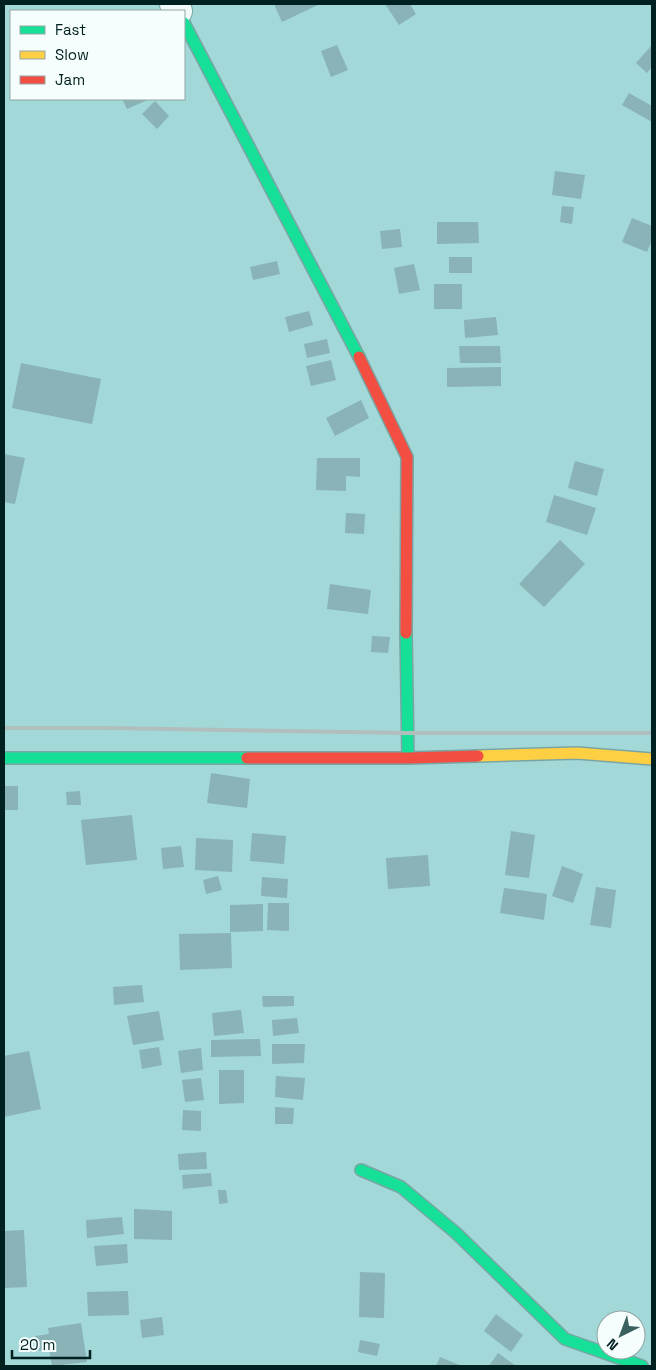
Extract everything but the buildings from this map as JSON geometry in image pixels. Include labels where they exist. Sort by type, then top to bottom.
[{"type":"street","points":[[185,25],[352,343],[407,457],[405,589],[408,758]]},
{"type":"street","points":[[4,758],[408,758],[577,753],[652,758]]},
{"type":"street","points":[[361,1170],[401,1187],[456,1233],[565,1339],[642,1366]]},
{"type":"railway","points":[[4,728],[407,733],[652,733]]},
{"type":"traffic: fast","points":[[185,25],[359,357]]},
{"type":"traffic: fast","points":[[406,633],[408,758]]},
{"type":"traffic: fast","points":[[4,758],[247,758]]},
{"type":"traffic: fast","points":[[361,1170],[401,1187],[456,1233],[565,1339],[642,1366]]},
{"type":"traffic: slow","points":[[478,756],[577,753],[652,759]]},
{"type":"traffic: jam","points":[[359,357],[407,457],[406,633]]},
{"type":"traffic: jam","points":[[247,758],[478,756]]}]
